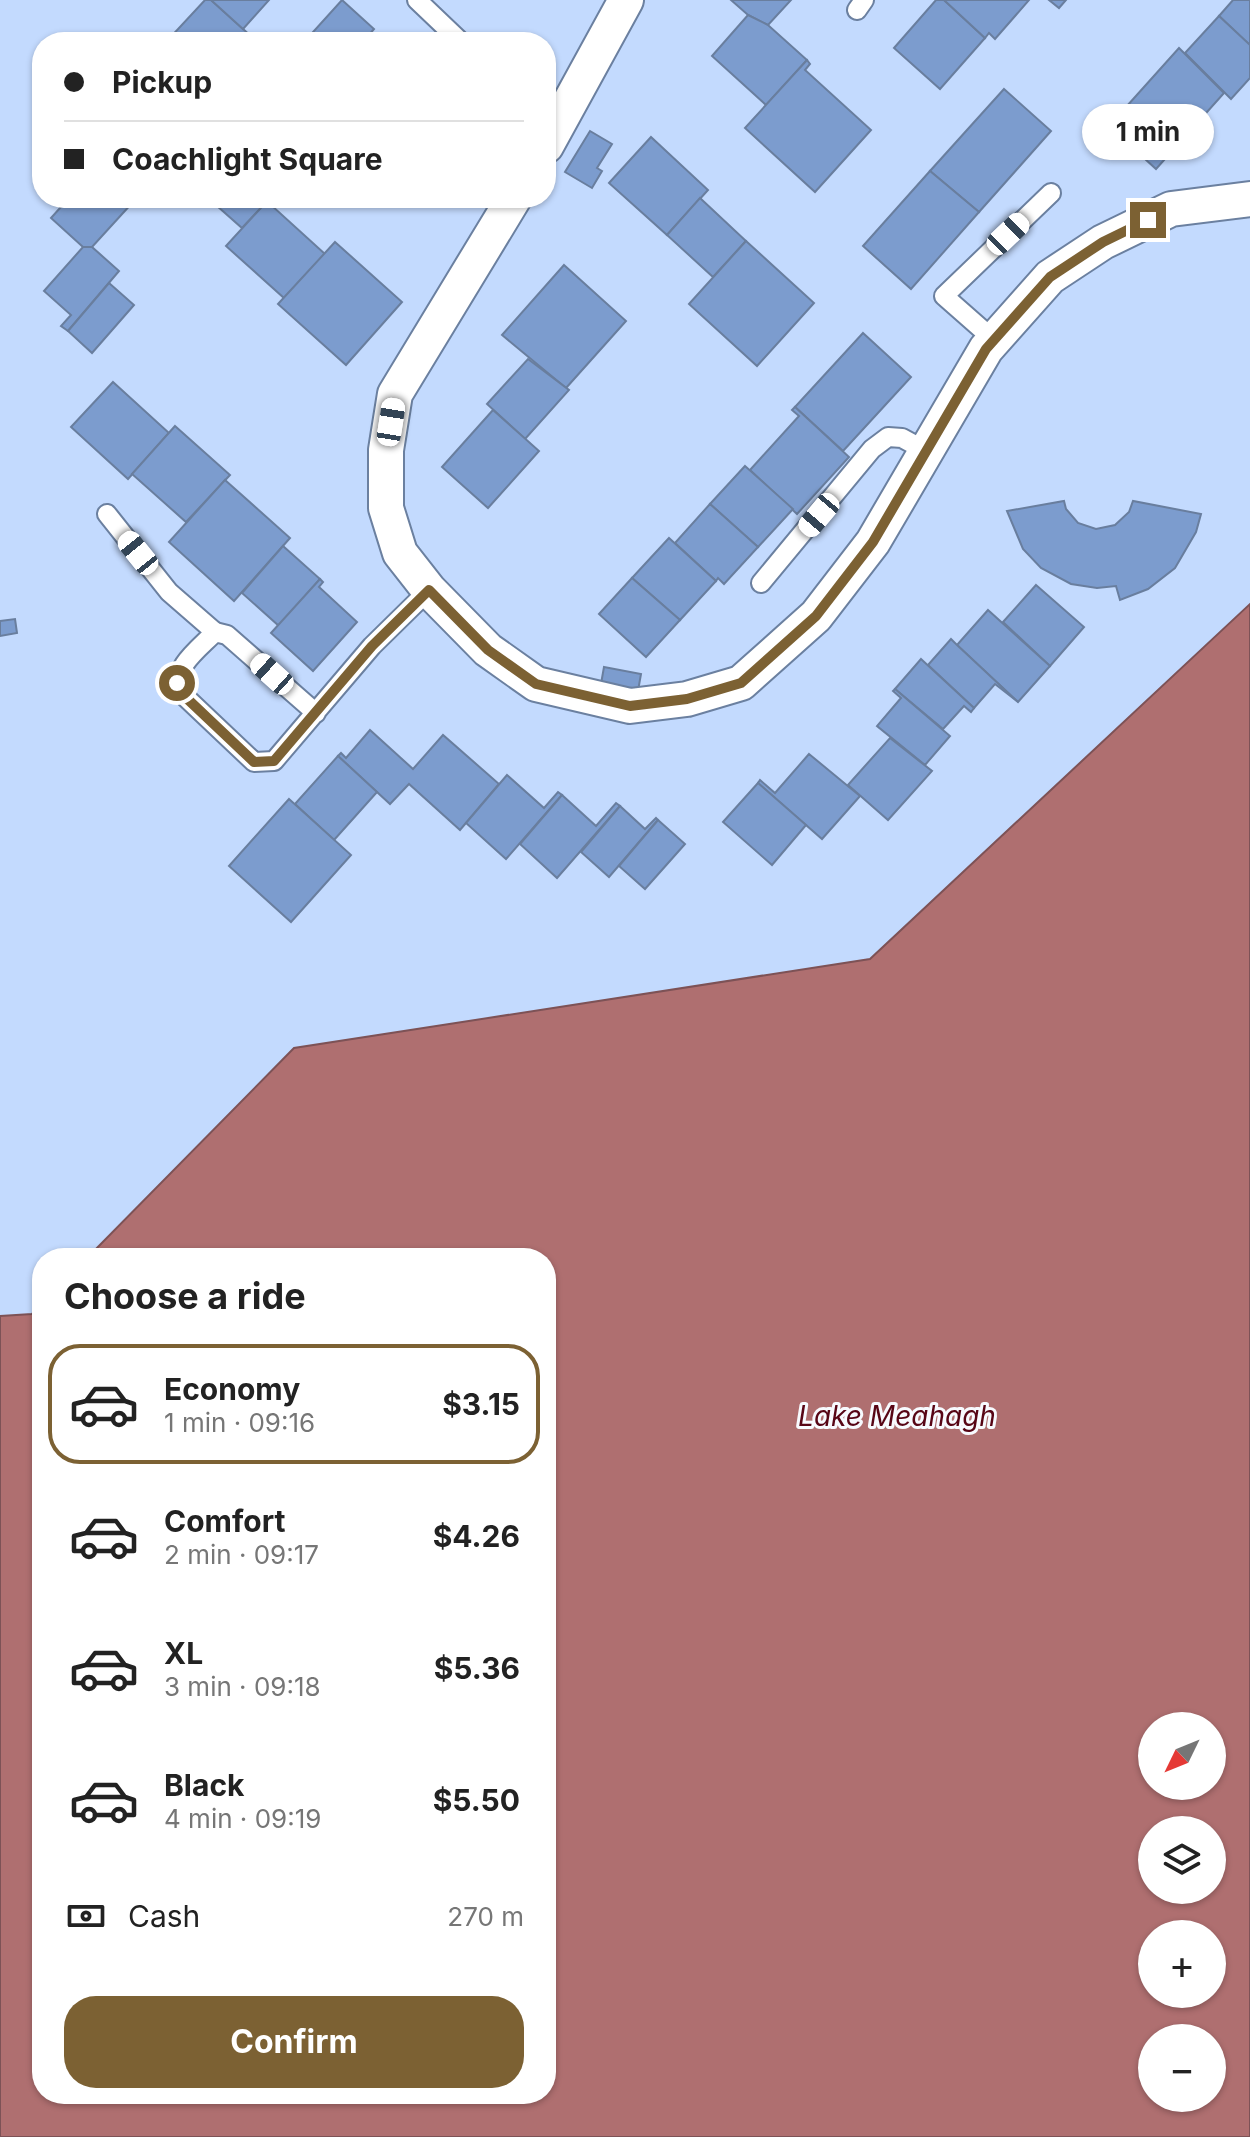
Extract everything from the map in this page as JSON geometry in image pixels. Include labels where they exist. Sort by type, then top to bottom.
[{"type":"street","points":[[556,117],[626,0]]},
{"type":"street","points":[[508,208],[395,394],[386,450],[386,508],[400,553],[429,590],[488,650],[536,684],[630,706],[700,695],[741,683],[816,616],[873,542],[986,349],[1050,277],[1103,242],[1171,209],[1250,199]]},
{"type":"lane","points":[[417,0],[451,32]]},
{"type":"lane","points":[[994,340],[944,296],[1051,193]]},
{"type":"lane","points":[[761,583],[872,449],[888,437],[902,438],[926,451]]},
{"type":"lane","points":[[107,514],[169,592],[215,632],[227,635],[316,713]]},
{"type":"lane","points":[[215,632],[178,672],[179,691],[254,762],[274,761],[372,646],[429,590]]},
{"type":"water","name":"Lake Meahagh","points":[[1250,604],[1250,2137],[0,2137],[0,1316],[32,1314],[32,2104],[556,2104],[556,1248],[97,1248],[294,1048],[870,959]]},
{"type":"building","points":[[205,0],[211,0],[246,32],[175,32]]},
{"type":"building","points":[[211,0],[269,0],[243,29]]},
{"type":"building","points":[[342,0],[374,29],[371,32],[313,32]]},
{"type":"building","points":[[731,0],[791,0],[768,25],[748,15]]},
{"type":"building","points":[[936,0],[944,0],[985,38],[940,89],[894,48]]},
{"type":"building","points":[[944,0],[1029,0],[995,39],[989,33],[985,38]]},
{"type":"building","points":[[1049,0],[1066,0],[1059,8]]},
{"type":"building","points":[[1233,0],[1250,0],[1250,45],[1219,16]]},
{"type":"building","points":[[748,15],[768,25],[807,60],[766,105],[712,56]]},
{"type":"building","points":[[1219,16],[1250,45],[1250,78],[1231,99],[1185,53]]},
{"type":"building","points":[[1179,48],[1224,93],[1156,169],[1109,126]]},
{"type":"building","points":[[807,60],[810,64],[805,70],[871,130],[815,192],[745,128]]},
{"type":"building","points":[[1004,89],[1051,131],[979,212],[930,171]]},
{"type":"building","points":[[590,131],[612,144],[597,168],[602,171],[592,188],[565,172]]},
{"type":"building","points":[[651,137],[708,190],[667,235],[609,183]]},
{"type":"building","points":[[930,171],[979,212],[911,289],[863,246]]},
{"type":"building","points":[[700,198],[746,241],[713,277],[667,235]]},
{"type":"building","points":[[60,208],[128,208],[92,247],[83,247],[51,218]]},
{"type":"building","points":[[219,208],[261,208],[242,228]]},
{"type":"building","points":[[261,208],[274,208],[325,254],[284,298],[226,246]]},
{"type":"building","points":[[746,241],[814,303],[757,366],[689,304]]},
{"type":"building","points":[[335,242],[402,302],[346,365],[278,304]]},
{"type":"building","points":[[83,247],[92,247],[119,271],[68,331],[61,326],[71,315],[44,291]]},
{"type":"building","points":[[564,265],[626,321],[566,388],[502,335]]},
{"type":"building","points":[[109,283],[134,305],[92,353],[68,331]]},
{"type":"building","points":[[863,333],[911,377],[843,451],[795,407]]},
{"type":"building","points":[[528,359],[569,390],[525,439],[487,404]]},
{"type":"building","points":[[113,382],[169,433],[128,479],[71,427]]},
{"type":"building","points":[[795,407],[849,457],[797,514],[750,470],[799,416],[792,410]]},
{"type":"building","points":[[493,410],[539,451],[488,508],[442,467]]},
{"type":"building","points":[[175,426],[230,475],[186,522],[132,474]]},
{"type":"building","points":[[745,466],[793,509],[758,547],[710,504]]},
{"type":"building","points":[[225,480],[290,538],[234,601],[169,542]]},
{"type":"building","points":[[1064,501],[1066,509],[1078,523],[1096,529],[1115,525],[1129,512],[1133,501],[1201,514],[1196,532],[1175,568],[1148,589],[1120,600],[1116,586],[1097,588],[1071,584],[1041,568],[1023,549],[1007,511]]},
{"type":"building","points":[[710,504],[758,547],[724,584],[718,578],[716,581],[675,543]]},
{"type":"building","points":[[669,538],[716,581],[680,620],[632,578]]},
{"type":"building","points":[[283,546],[320,579],[279,626],[242,593]]},
{"type":"building","points":[[632,578],[680,620],[646,657],[599,614]]},
{"type":"building","points":[[320,579],[323,582],[319,587],[357,622],[313,671],[271,633]]},
{"type":"building","points":[[1036,585],[1084,627],[1050,666],[1003,622]]},
{"type":"building","points":[[988,610],[1050,666],[1018,702],[957,645]]},
{"type":"building","points":[[15,619],[17,633],[0,636],[0,621]]},
{"type":"building","points":[[951,639],[1018,702],[995,684],[974,708],[928,665]]},
{"type":"building","points":[[921,659],[974,708],[971,712],[964,706],[943,729],[895,689]]},
{"type":"building","points":[[604,667],[641,674],[636,702],[599,695]]},
{"type":"building","points":[[895,689],[950,736],[925,765],[877,726],[901,698],[893,691]]},
{"type":"building","points":[[370,730],[413,769],[443,735],[499,784],[460,830],[409,784],[390,804],[338,756],[341,753],[346,758]]},
{"type":"building","points":[[890,738],[932,771],[888,820],[848,785]]},
{"type":"building","points":[[809,754],[860,796],[822,839],[758,783],[760,780],[775,793]]},
{"type":"building","points":[[338,756],[377,792],[334,840],[295,804]]},
{"type":"building","points":[[507,775],[544,808],[558,792],[562,795],[506,859],[466,823]]},
{"type":"building","points":[[758,783],[806,825],[772,865],[723,822]]},
{"type":"building","points":[[562,795],[596,826],[616,803],[620,806],[557,878],[520,844]]},
{"type":"building","points":[[289,799],[351,855],[291,922],[229,866]]},
{"type":"building","points":[[620,806],[645,829],[656,818],[658,820],[609,877],[581,852]]},
{"type":"building","points":[[658,820],[685,844],[645,889],[619,866]]},
{"type":"route","points":[[177,683],[179,691],[254,762],[274,761],[372,646],[429,590],[488,650],[536,684],[630,706],[687,699],[741,683],[816,616],[873,542],[986,349],[1050,277],[1103,242],[1148,220]]}]
